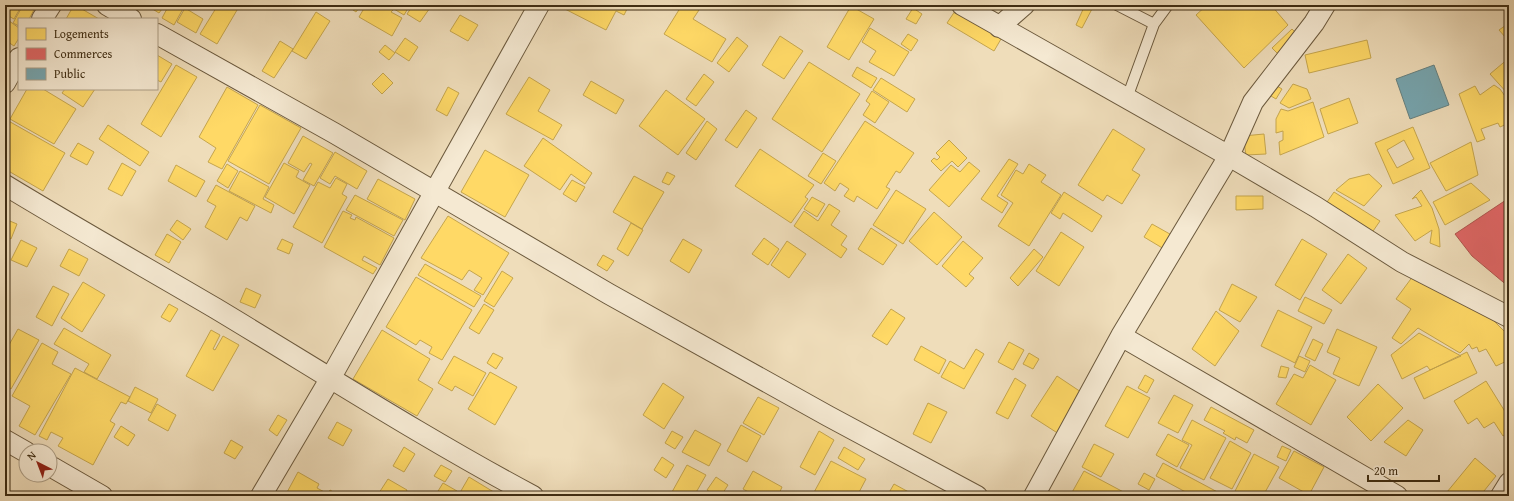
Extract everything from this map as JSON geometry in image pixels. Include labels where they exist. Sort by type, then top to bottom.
[{"type":"street","points":[[43,18],[50,5]]},
{"type":"street","points":[[106,5],[129,18]]},
{"type":"street","points":[[261,496],[330,379],[539,5]]},
{"type":"street","points":[[962,5],[1316,206],[1402,262],[1509,317]]},
{"type":"street","points":[[999,27],[1024,5]]},
{"type":"street","points":[[1034,496],[1121,336],[1229,156],[1253,102],[1314,23],[1325,5]]},
{"type":"street","points":[[158,35],[334,133],[609,294],[828,416],[977,496]]},
{"type":"street","points":[[5,82],[18,60]]},
{"type":"street","points":[[5,185],[214,308],[330,379],[533,496]]},
{"type":"street","points":[[1121,336],[1397,496]]},
{"type":"street","points":[[5,440],[18,447]]},
{"type":"street","points":[[58,471],[102,496]]},
{"type":"street","points":[[1501,496],[1509,483]]},
{"type":"lane","points":[[1117,5],[1154,24]]},
{"type":"lane","points":[[1127,98],[1154,24],[1168,5]]},
{"type":"building: Logements","points":[[5,5],[22,5],[14,19],[5,14]]},
{"type":"building: Logements","points":[[23,5],[31,5],[35,8],[30,18],[18,18],[18,26],[13,23]]},
{"type":"building: Logements","points":[[75,5],[97,18],[67,18]]},
{"type":"building: Logements","points":[[146,5],[165,5],[159,13]]},
{"type":"building: Logements","points":[[169,5],[185,5],[174,25],[162,18]]},
{"type":"building: Logements","points":[[218,5],[240,5],[217,44],[200,34]]},
{"type":"building: Logements","points":[[346,5],[361,5],[356,12]]},
{"type":"building: Logements","points":[[366,5],[410,5],[404,15],[394,9],[391,12],[402,18],[392,36],[359,17]]},
{"type":"building: Logements","points":[[413,5],[432,5],[420,22],[407,14]]},
{"type":"building: Logements","points":[[565,5],[629,5],[624,15],[616,11],[606,30],[563,8]]},
{"type":"building: Logements","points":[[682,5],[698,5],[701,7],[693,19],[726,39],[712,62],[664,34]]},
{"type":"building: Logements","points":[[1085,5],[1093,7],[1082,28],[1076,25]]},
{"type":"building: Logements","points":[[1207,5],[1271,5],[1288,25],[1244,68],[1196,15]]},
{"type":"building: Logements","points":[[851,6],[874,19],[849,60],[827,47]]},
{"type":"building: Logements","points":[[185,8],[203,19],[196,33],[177,22]]},
{"type":"building: Logements","points":[[913,8],[922,14],[916,24],[906,19]]},
{"type":"building: Logements","points":[[955,11],[1001,39],[994,51],[947,23]]},
{"type":"building: Logements","points":[[316,12],[330,21],[306,59],[292,51]]},
{"type":"building: Logements","points":[[460,15],[478,25],[468,41],[450,31]]},
{"type":"building: Logements","points":[[5,18],[18,27],[18,40],[14,46],[5,40]]},
{"type":"building: Logements","points":[[1509,23],[1509,36],[1506,38],[1499,30]]},
{"type":"building: Logements","points":[[870,28],[909,52],[894,76],[869,62],[876,51],[862,42]]},
{"type":"building: Logements","points":[[1292,29],[1301,38],[1281,57],[1272,48]]},
{"type":"building: Logements","points":[[908,34],[918,40],[911,51],[901,44]]},
{"type":"building: Logements","points":[[780,36],[803,51],[784,79],[762,65]]},
{"type":"building: Logements","points":[[737,37],[748,46],[729,72],[717,63]]},
{"type":"building: Logements","points":[[405,38],[418,47],[409,61],[395,52]]},
{"type":"building: Logements","points":[[1367,40],[1371,58],[1309,73],[1305,55]]},
{"type":"building: Logements","points":[[280,41],[293,49],[274,78],[262,71]]},
{"type":"building: Logements","points":[[385,45],[395,53],[389,60],[379,52]]},
{"type":"building: Logements","points":[[158,56],[172,64],[161,82],[158,80]]},
{"type":"building: Logements","points":[[1509,58],[1509,93],[1508,94],[1490,74]]},
{"type":"building: Logements","points":[[809,62],[860,94],[822,152],[772,119]]},
{"type":"building: Logements","points":[[176,65],[197,77],[161,137],[141,124]]},
{"type":"building: Logements","points":[[857,67],[877,78],[871,88],[852,76]]},
{"type":"building: Logements","points":[[383,73],[393,83],[382,94],[372,84]]},
{"type":"building: Logements","points":[[704,74],[714,82],[696,106],[686,99]]},
{"type":"building: Logements","points":[[529,77],[550,90],[538,111],[562,125],[553,140],[506,114]]},
{"type":"building: Logements","points":[[881,78],[915,99],[907,112],[873,90]]},
{"type":"building: Logements","points":[[591,81],[624,100],[616,114],[583,95]]},
{"type":"building: Logements","points":[[1272,83],[1282,89],[1276,99],[1266,93]]},
{"type":"building: Logements","points":[[1293,84],[1307,89],[1311,99],[1289,108],[1280,103]]},
{"type":"building: Logements","points":[[1494,85],[1500,89],[1509,102],[1509,123],[1500,127],[1498,123],[1481,129],[1485,139],[1477,142],[1459,94],[1475,86],[1480,95]]},
{"type":"building: Logements","points":[[227,87],[258,105],[222,169],[208,162],[216,148],[199,137]]},
{"type":"building: Logements","points":[[448,87],[459,93],[447,116],[436,110]]},
{"type":"building: Logements","points":[[26,90],[45,90],[76,109],[54,144],[10,119]]},
{"type":"building: Logements","points":[[64,90],[94,90],[83,107],[62,93]]},
{"type":"building: Logements","points":[[666,90],[705,119],[678,155],[639,126]]},
{"type":"building: Logements","points":[[872,91],[889,102],[875,123],[863,115],[870,104],[866,101]]},
{"type":"building: Logements","points":[[1349,98],[1358,123],[1328,134],[1320,109]]},
{"type":"building: Logements","points":[[1313,102],[1324,137],[1280,155],[1279,142],[1283,140],[1283,131],[1276,133],[1276,119],[1281,109],[1288,111]]},
{"type":"building: Logements","points":[[260,105],[301,128],[269,184],[228,161]]},
{"type":"building: Logements","points":[[746,110],[757,118],[737,148],[725,140]]},
{"type":"building: Logements","points":[[5,119],[65,153],[43,191],[5,169]]},
{"type":"building: Logements","points":[[707,121],[717,129],[696,160],[686,153]]},
{"type":"building: Logements","points":[[865,121],[914,153],[900,173],[896,171],[886,187],[890,189],[877,209],[857,196],[854,202],[844,196],[849,189],[840,183],[835,191],[824,183]]},
{"type":"building: Logements","points":[[108,125],[149,152],[140,166],[99,139]]},
{"type":"building: Logements","points":[[1413,127],[1430,168],[1393,184],[1375,143]],"holes":[[[1404,140],[1414,159],[1397,168],[1387,150]]]},
{"type":"building: Logements","points":[[1113,129],[1145,149],[1132,170],[1140,175],[1122,204],[1107,195],[1103,201],[1078,185]]},
{"type":"building: Logements","points":[[1264,134],[1266,154],[1246,155],[1243,136]]},
{"type":"building: Logements","points":[[303,136],[333,153],[314,186],[303,180],[312,164],[310,163],[304,172],[288,163]]},
{"type":"building: Logements","points":[[543,138],[592,173],[585,184],[571,174],[560,190],[524,166]]},
{"type":"building: Logements","points":[[949,140],[967,158],[958,167],[952,161],[941,171],[931,161],[934,158],[937,160],[940,157],[936,153]]},
{"type":"building: Logements","points":[[1471,142],[1478,175],[1446,191],[1430,163]]},
{"type":"building: Logements","points":[[78,143],[94,152],[87,165],[70,156]]},
{"type":"building: Logements","points":[[760,149],[814,185],[805,197],[808,199],[791,223],[735,186]]},
{"type":"building: Logements","points":[[485,150],[529,175],[505,217],[461,192]]},
{"type":"building: Logements","points":[[335,152],[367,171],[357,189],[335,176],[330,184],[320,178]]},
{"type":"building: Logements","points":[[823,153],[836,161],[821,184],[808,176]]},
{"type":"building: Logements","points":[[1009,159],[1018,164],[997,196],[1008,203],[1002,213],[981,199]]},
{"type":"building: Logements","points":[[969,162],[980,171],[949,207],[929,190],[951,165],[960,172]]},
{"type":"building: Logements","points":[[122,163],[136,171],[122,196],[108,189]]},
{"type":"building: Logements","points":[[284,163],[299,171],[296,177],[310,185],[294,214],[265,197]]},
{"type":"building: Logements","points":[[227,164],[238,171],[228,188],[217,181]]},
{"type":"building: Logements","points":[[1029,164],[1046,175],[1041,182],[1061,195],[1029,246],[998,226],[1013,203],[1001,195],[1016,170],[1023,174]]},
{"type":"building: Logements","points":[[176,165],[205,181],[196,197],[168,181]]},
{"type":"building: Logements","points":[[240,171],[269,187],[263,199],[274,205],[271,213],[229,191]]},
{"type":"building: Logements","points":[[667,172],[675,176],[669,185],[662,182]]},
{"type":"building: Logements","points":[[1369,174],[1382,186],[1364,206],[1336,190],[1349,179]]},
{"type":"building: Logements","points":[[634,176],[664,192],[642,229],[613,212]]},
{"type":"building: Logements","points":[[336,178],[347,184],[342,194],[347,197],[322,243],[293,227],[318,182],[330,188]]},
{"type":"building: Logements","points":[[378,179],[415,199],[405,220],[367,199]]},
{"type":"building: Logements","points":[[572,180],[585,187],[576,202],[563,194]]},
{"type":"building: Logements","points":[[1471,183],[1490,200],[1445,225],[1433,202]]},
{"type":"building: Logements","points":[[216,185],[255,206],[247,221],[240,217],[227,240],[205,227],[216,206],[207,201]]},
{"type":"building: Logements","points":[[896,190],[926,209],[903,244],[873,225]]},
{"type":"building: Logements","points":[[1421,190],[1432,208],[1439,229],[1440,247],[1430,243],[1432,230],[1415,241],[1395,215],[1422,206],[1416,197],[1412,199]]},
{"type":"building: Logements","points":[[1064,192],[1102,216],[1092,232],[1063,213],[1060,219],[1051,213]]},
{"type":"building: Logements","points":[[1334,192],[1380,221],[1371,234],[1325,205]]},
{"type":"building: Logements","points":[[355,195],[403,220],[394,236],[346,210]]},
{"type":"building: Logements","points":[[1236,196],[1263,196],[1263,209],[1236,210]]},
{"type":"building: Logements","points":[[812,197],[825,204],[817,217],[804,209]]},
{"type":"building: Logements","points":[[829,204],[840,211],[831,225],[847,236],[841,245],[847,249],[841,258],[794,226],[804,211],[818,221]]},
{"type":"building: Logements","points":[[343,211],[352,215],[350,218],[355,220],[356,217],[394,238],[380,265],[364,256],[362,260],[377,268],[373,274],[324,247]]},
{"type":"building: Logements","points":[[934,212],[962,237],[937,265],[909,241]]},
{"type":"building: Logements","points":[[448,216],[509,253],[483,295],[474,290],[482,278],[469,270],[462,280],[421,258]]},
{"type":"building: Logements","points":[[5,219],[17,224],[11,239],[5,236]]},
{"type":"building: Logements","points":[[177,220],[191,229],[183,240],[170,230]]},
{"type":"building: Logements","points":[[631,223],[643,230],[628,256],[617,249]]},
{"type":"building: Logements","points":[[1152,224],[1177,238],[1169,252],[1144,237]]},
{"type":"building: Logements","points":[[871,228],[897,245],[883,265],[858,249]]},
{"type":"building: Logements","points":[[1061,232],[1084,247],[1059,286],[1036,271]]},
{"type":"building: Logements","points":[[167,234],[181,242],[169,263],[155,255]]},
{"type":"building: Logements","points":[[764,238],[779,249],[768,265],[752,254]]},
{"type":"building: Logements","points":[[282,239],[293,244],[289,254],[277,249]]},
{"type":"building: Logements","points":[[683,239],[702,250],[689,273],[670,261]]},
{"type":"building: Logements","points":[[1302,239],[1327,254],[1300,300],[1275,285]]},
{"type":"building: Logements","points":[[21,240],[37,248],[27,267],[11,260]]},
{"type":"building: Logements","points":[[787,241],[806,254],[789,278],[771,265]]},
{"type":"building: Logements","points":[[963,241],[983,258],[969,274],[974,278],[966,287],[942,266]]},
{"type":"building: Logements","points":[[69,249],[88,259],[79,276],[60,266]]},
{"type":"building: Logements","points":[[1034,249],[1043,257],[1018,286],[1010,278]]},
{"type":"building: Logements","points":[[1348,254],[1367,268],[1341,304],[1322,290]]},
{"type":"building: Logements","points":[[603,255],[614,261],[607,271],[597,265]]},
{"type":"building: Logements","points":[[425,264],[481,296],[474,307],[418,275]]},
{"type":"building: Logements","points":[[502,271],[513,278],[494,307],[484,301]]},
{"type":"building: Logements","points":[[1416,272],[1488,315],[1509,336],[1509,360],[1496,366],[1486,349],[1479,352],[1477,347],[1472,349],[1469,344],[1460,353],[1418,328],[1401,344],[1392,338],[1411,309],[1396,299]]},
{"type":"building: Logements","points":[[416,277],[472,310],[442,360],[429,353],[432,347],[420,340],[416,345],[386,327]]},
{"type":"building: Logements","points":[[83,282],[105,295],[82,332],[61,318]]},
{"type":"building: Logements","points":[[1232,284],[1257,297],[1240,322],[1219,310]]},
{"type":"building: Logements","points":[[53,286],[69,294],[52,326],[36,317]]},
{"type":"building: Logements","points":[[246,288],[261,295],[255,308],[240,302]]},
{"type":"building: Logements","points":[[1305,297],[1332,310],[1324,324],[1298,311]]},
{"type":"building: Logements","points":[[169,304],[178,309],[170,322],[161,317]]},
{"type":"building: Logements","points":[[484,304],[494,310],[479,334],[469,328]]},
{"type":"building: Logements","points":[[891,309],[905,318],[887,345],[872,336]]},
{"type":"building: Logements","points":[[1278,310],[1312,327],[1295,363],[1261,346]]},
{"type":"building: Logements","points":[[1216,311],[1239,331],[1215,366],[1192,349]]},
{"type":"building: Logements","points":[[64,328],[111,355],[97,379],[84,372],[89,364],[54,344]]},
{"type":"building: Logements","points":[[18,329],[39,340],[11,389],[5,386],[5,352]]},
{"type":"building: Logements","points":[[1337,329],[1377,347],[1359,386],[1333,374],[1340,358],[1327,352]]},
{"type":"building: Logements","points":[[211,330],[220,335],[213,349],[215,350],[223,336],[239,345],[213,391],[186,376]]},
{"type":"building: Logements","points":[[382,330],[430,359],[418,380],[433,389],[417,416],[353,379]]},
{"type":"building: Logements","points":[[1419,333],[1461,356],[1430,370],[1427,366],[1402,379],[1391,355]]},
{"type":"building: Logements","points":[[1313,339],[1323,344],[1315,361],[1305,356]]},
{"type":"building: Logements","points":[[1009,342],[1024,350],[1013,370],[998,362]]},
{"type":"building: Logements","points":[[42,343],[58,352],[52,364],[71,374],[35,435],[19,426],[30,406],[12,396]]},
{"type":"building: Logements","points":[[921,346],[946,360],[939,374],[914,360]]},
{"type":"building: Logements","points":[[976,349],[984,354],[964,389],[941,377],[950,361],[964,369]]},
{"type":"building: Logements","points":[[1467,352],[1477,373],[1424,399],[1414,378]]},
{"type":"building: Logements","points":[[493,353],[503,358],[496,369],[487,363]]},
{"type":"building: Logements","points":[[1029,353],[1039,359],[1033,369],[1023,364]]},
{"type":"building: Logements","points":[[454,356],[486,373],[473,396],[455,386],[452,391],[438,383]]},
{"type":"building: Logements","points":[[1299,356],[1310,361],[1305,372],[1294,367]]},
{"type":"building: Logements","points":[[1310,365],[1336,380],[1311,425],[1276,404],[1294,374],[1303,378]]},
{"type":"building: Logements","points":[[1281,366],[1289,368],[1286,378],[1278,377]]},
{"type":"building: Logements","points":[[75,368],[130,397],[126,404],[121,402],[110,421],[115,424],[93,465],[58,446],[63,438],[51,432],[47,440],[39,436]]},
{"type":"building: Logements","points":[[490,372],[517,387],[495,425],[468,409]]},
{"type":"building: Logements","points":[[1145,375],[1154,380],[1147,393],[1138,388]]},
{"type":"building: Logements","points":[[1057,376],[1084,394],[1059,434],[1031,416]]},
{"type":"building: Logements","points":[[1015,378],[1026,385],[1008,419],[996,413]]},
{"type":"building: Logements","points":[[1486,381],[1509,418],[1509,432],[1503,436],[1494,422],[1484,428],[1477,418],[1468,424],[1454,401]]},
{"type":"building: Logements","points":[[663,383],[684,397],[664,429],[643,415]]},
{"type":"building: Logements","points":[[1378,384],[1403,408],[1371,441],[1347,417]]},
{"type":"building: Logements","points":[[1127,386],[1150,398],[1128,438],[1105,426]]},
{"type":"building: Logements","points":[[135,387],[158,399],[151,413],[128,401]]},
{"type":"building: Logements","points":[[1174,395],[1193,405],[1178,433],[1158,423]]},
{"type":"building: Logements","points":[[758,397],[779,408],[764,435],[743,423]]},
{"type":"building: Logements","points":[[928,403],[947,412],[931,443],[913,434]]},
{"type":"building: Logements","points":[[157,404],[176,415],[168,431],[148,420]]},
{"type":"building: Logements","points":[[1211,407],[1254,430],[1247,443],[1236,437],[1235,440],[1223,433],[1225,431],[1204,420]]},
{"type":"building: Logements","points":[[278,415],[287,420],[277,436],[269,430]]},
{"type":"building: Logements","points":[[1192,420],[1226,438],[1204,480],[1180,468],[1192,445],[1182,440]]},
{"type":"building: Logements","points":[[1408,420],[1423,430],[1406,456],[1384,442]]},
{"type":"building: Logements","points":[[337,422],[352,430],[343,446],[328,438]]},
{"type":"building: Logements","points":[[741,425],[761,436],[747,462],[727,451]]},
{"type":"building: Logements","points":[[121,426],[135,435],[128,446],[114,437]]},
{"type":"building: Logements","points":[[695,430],[721,444],[709,466],[682,452]]},
{"type":"building: Logements","points":[[672,431],[683,437],[675,449],[665,443]]},
{"type":"building: Logements","points":[[819,431],[834,440],[815,475],[800,467]]},
{"type":"building: Logements","points":[[1168,434],[1189,445],[1177,467],[1156,455]]},
{"type":"building: Logements","points":[[231,440],[243,447],[235,459],[224,453]]},
{"type":"building: Logements","points":[[1230,441],[1251,453],[1232,489],[1210,478]]},
{"type":"building: Logements","points":[[1094,444],[1114,454],[1101,477],[1082,467]]},
{"type":"building: Logements","points":[[1282,446],[1291,450],[1286,461],[1277,457]]},
{"type":"building: Logements","points":[[404,447],[415,454],[404,472],[393,466]]},
{"type":"building: Logements","points":[[844,447],[865,459],[858,470],[838,458]]},
{"type":"building: Logements","points":[[1294,451],[1324,467],[1309,495],[1279,478]]},
{"type":"building: Logements","points":[[1254,454],[1279,467],[1263,496],[1235,496],[1233,495]]},
{"type":"building: Logements","points":[[662,457],[674,465],[666,478],[654,470]]},
{"type":"building: Logements","points":[[1475,458],[1496,476],[1480,496],[1452,496],[1447,492]]},
{"type":"building: Logements","points":[[831,461],[866,479],[857,496],[812,496]]},
{"type":"building: Logements","points":[[1163,463],[1225,496],[1193,496],[1156,476]]},
{"type":"building: Logements","points":[[441,465],[452,471],[445,482],[434,476]]},
{"type":"building: Logements","points":[[687,465],[706,475],[694,496],[680,496],[672,492]]},
{"type":"building: Logements","points":[[753,471],[782,487],[778,496],[756,496],[743,489]]},
{"type":"building: Logements","points":[[1084,471],[1131,496],[1070,496]]},
{"type":"building: Logements","points":[[298,472],[319,484],[317,488],[328,494],[330,490],[340,496],[285,496]]},
{"type":"building: Logements","points":[[1144,473],[1155,479],[1149,490],[1138,484]]},
{"type":"building: Logements","points":[[469,477],[497,494],[496,496],[458,496]]},
{"type":"building: Logements","points":[[716,477],[728,485],[721,496],[716,496],[707,490]]},
{"type":"building: Logements","points":[[388,479],[407,490],[404,496],[377,496]]},
{"type":"building: Logements","points":[[443,483],[457,491],[454,496],[435,496]]},
{"type":"building: Logements","points":[[894,484],[916,496],[887,496]]},
{"type":"building: Commerces","points":[[1509,198],[1509,287],[1472,256],[1455,234]]},
{"type":"building: Public","points":[[1434,65],[1449,105],[1410,119],[1396,79]]}]
